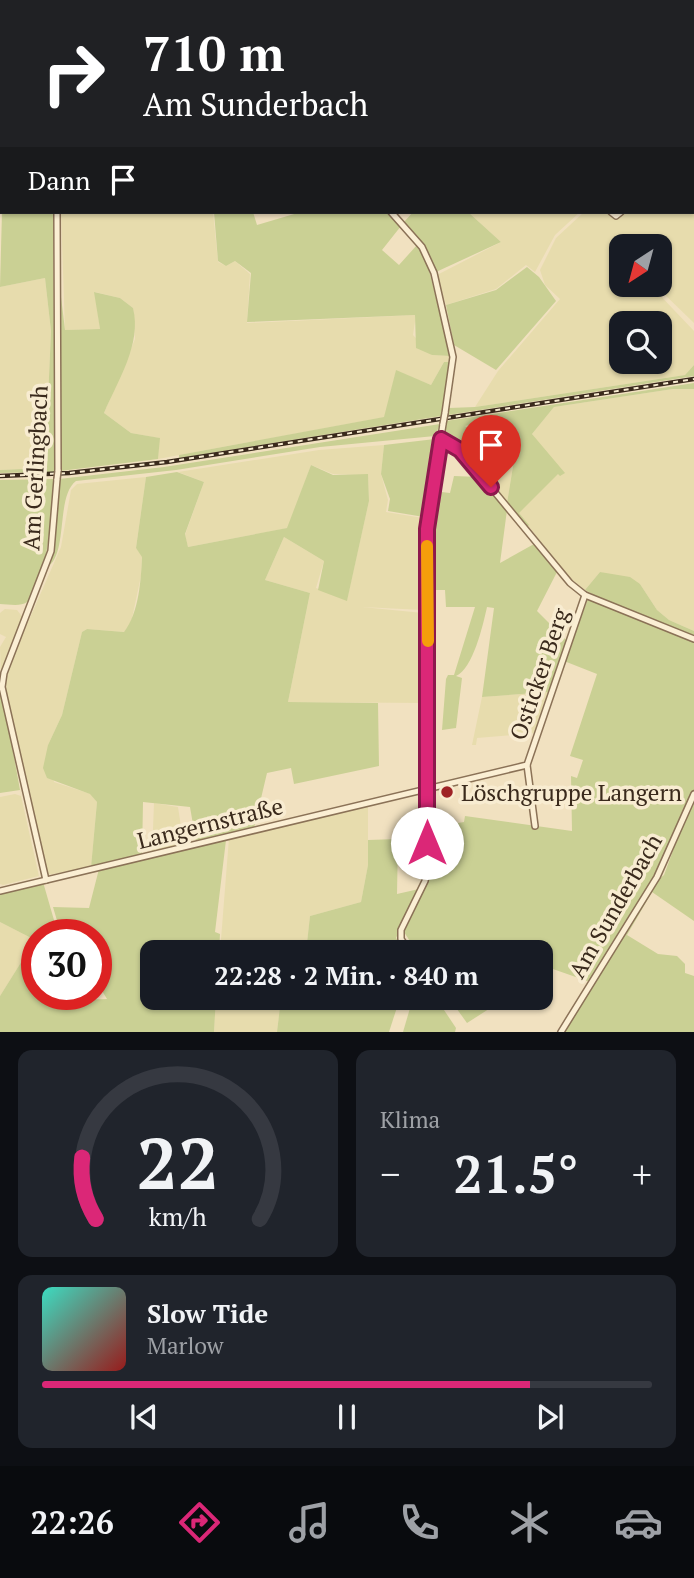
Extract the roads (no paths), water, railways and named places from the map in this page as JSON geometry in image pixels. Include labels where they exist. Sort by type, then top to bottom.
[{"type":"street","name":"Am Gerlingbach","points":[[46,880],[2,687],[4,673],[51,551],[58,471],[57,214]]},
{"type":"street","points":[[393,214],[422,247],[434,273],[453,356],[427,529],[427,874],[400,935],[403,940]]},
{"type":"street","points":[[441,439],[460,450],[570,583],[585,595],[694,639]]},
{"type":"street","name":"Osticker Berg","points":[[535,826],[527,765],[585,595]]},
{"type":"street","name":"Osticker Berg","points":[[428,788],[527,765]]},
{"type":"street","name":"Langernstraße","points":[[0,891],[428,788]]},
{"type":"street","name":"Am Sunderbach","points":[[561,1032],[657,877],[694,794]]},
{"type":"railway","points":[[0,476],[69,473],[167,462],[694,379]]},
{"type":"place","name":"Löschgruppe Langern","points":[[447,792]]}]
